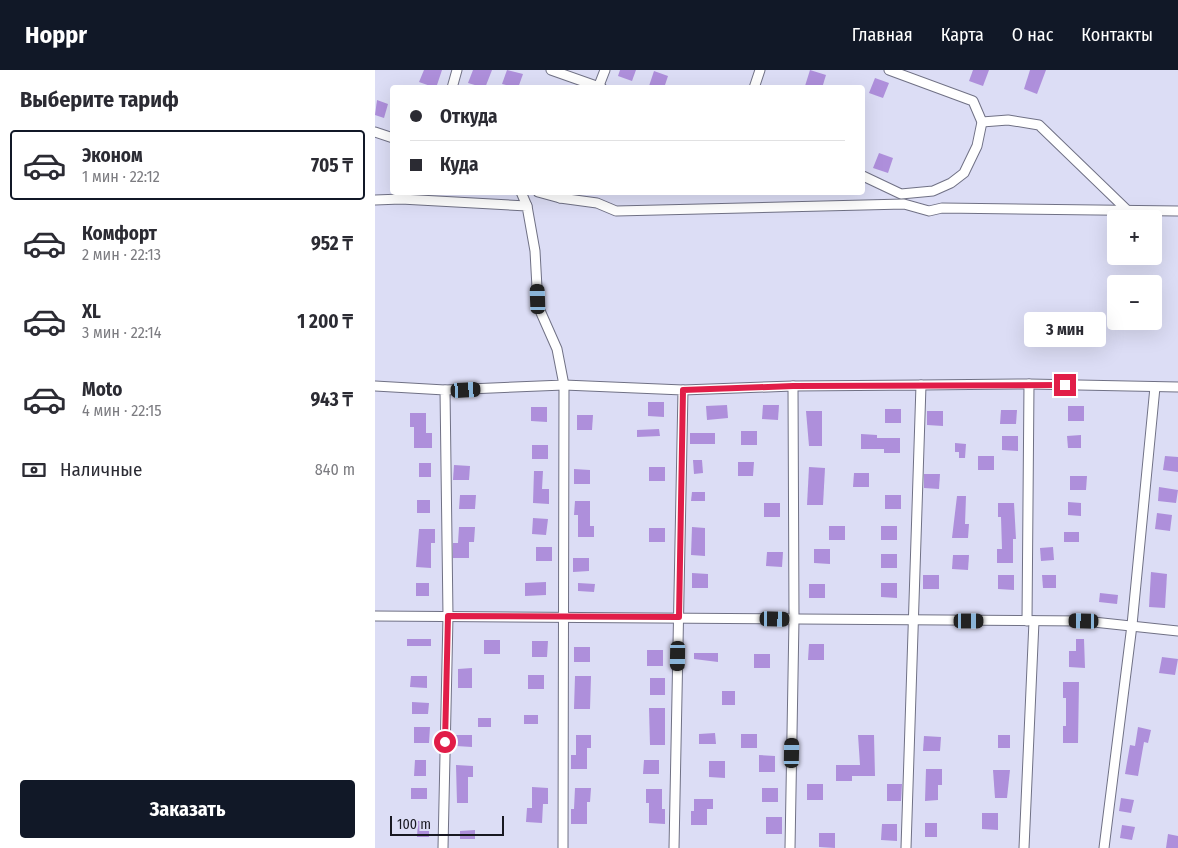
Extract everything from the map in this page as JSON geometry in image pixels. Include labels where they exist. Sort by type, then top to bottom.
[{"type":"street","points":[[453,85],[457,70]]},
{"type":"street","points":[[551,70],[594,85]]},
{"type":"street","points":[[601,85],[605,70]]},
{"type":"street","points":[[755,85],[760,70]]},
{"type":"street","points":[[865,177],[901,194],[933,191],[965,173],[977,146],[982,122],[973,101],[889,70]]},
{"type":"street","points":[[982,122],[1008,120],[1039,125],[1127,210]]},
{"type":"street","points":[[375,132],[390,137]]},
{"type":"street","points":[[522,195],[527,206],[535,250],[538,306],[557,349],[564,386],[563,848]]},
{"type":"street","points":[[562,195],[597,203],[616,211],[903,204],[929,211],[942,208],[1107,211]]},
{"type":"street","points":[[375,200],[401,199],[527,206]]},
{"type":"street","points":[[1162,211],[1178,211]]},
{"type":"street","points":[[1024,848],[1030,621],[1029,384]]},
{"type":"street","points":[[375,386],[445,390],[564,386],[683,390],[793,386],[1029,384],[1178,387]]},
{"type":"street","points":[[906,848],[921,385]]},
{"type":"street","points":[[790,848],[794,620],[793,386]]},
{"type":"street","points":[[1104,848],[1133,625],[1155,387]]},
{"type":"street","points":[[443,848],[448,616],[445,390]]},
{"type":"street","points":[[673,848],[683,390]]},
{"type":"street","points":[[375,616],[1084,621],[1178,631]]},
{"type":"building","points":[[424,70],[442,70],[437,85],[428,85],[419,82]]},
{"type":"building","points":[[473,70],[492,70],[486,85],[468,83]]},
{"type":"building","points":[[507,70],[523,74],[519,85],[502,84]]},
{"type":"building","points":[[620,70],[636,70],[632,81],[618,76]]},
{"type":"building","points":[[810,70],[826,75],[823,85],[805,85]]},
{"type":"building","points":[[973,70],[989,70],[983,86],[969,81]]},
{"type":"building","points":[[1030,70],[1046,70],[1037,94],[1024,89]]},
{"type":"building","points":[[654,71],[668,76],[665,85],[649,85]]},
{"type":"building","points":[[875,78],[889,83],[883,98],[869,93]]},
{"type":"building","points":[[377,100],[388,104],[384,118],[375,115]]},
{"type":"building","points":[[879,153],[893,158],[888,173],[873,168]]},
{"type":"building","points":[[648,402],[664,402],[664,417],[648,416]]},
{"type":"building","points":[[727,405],[728,418],[707,420],[706,406]]},
{"type":"building","points":[[763,405],[779,405],[778,420],[762,419]]},
{"type":"building","points":[[1068,406],[1084,406],[1084,421],[1068,421]]},
{"type":"building","points":[[531,407],[547,407],[547,422],[531,421]]},
{"type":"building","points":[[885,409],[901,409],[901,423],[885,423]]},
{"type":"building","points":[[1001,410],[1017,410],[1016,424],[1000,424]]},
{"type":"building","points":[[806,411],[822,411],[822,446],[809,446]]},
{"type":"building","points":[[927,411],[943,411],[943,426],[927,425]]},
{"type":"building","points":[[410,413],[426,413],[426,433],[432,433],[432,448],[414,448],[414,427],[410,427]]},
{"type":"building","points":[[577,415],[593,415],[592,430],[577,430]]},
{"type":"building","points":[[659,429],[660,436],[637,437],[637,430]]},
{"type":"building","points":[[741,431],[757,431],[757,445],[741,445]]},
{"type":"building","points":[[690,433],[715,433],[715,444],[690,444]]},
{"type":"building","points":[[861,434],[877,435],[877,438],[900,438],[900,453],[884,453],[884,449],[861,449]]},
{"type":"building","points":[[1081,435],[1081,448],[1068,448],[1067,436]]},
{"type":"building","points":[[1002,436],[1018,436],[1018,451],[1002,450]]},
{"type":"building","points":[[955,443],[966,444],[965,458],[959,458],[959,452],[955,452]]},
{"type":"building","points":[[532,445],[548,445],[548,459],[532,459]]},
{"type":"building","points":[[978,456],[994,456],[994,470],[978,470]]},
{"type":"building","points":[[1165,456],[1178,457],[1178,472],[1163,470]]},
{"type":"building","points":[[693,460],[702,460],[703,473],[694,474]]},
{"type":"building","points":[[738,462],[754,462],[753,476],[738,476]]},
{"type":"building","points":[[419,463],[431,463],[431,477],[419,477]]},
{"type":"building","points":[[454,465],[470,466],[469,480],[453,480]]},
{"type":"building","points":[[649,467],[665,467],[665,481],[649,481]]},
{"type":"building","points":[[809,467],[825,468],[823,505],[807,505]]},
{"type":"building","points":[[574,469],[590,470],[590,484],[574,484]]},
{"type":"building","points":[[534,471],[543,471],[542,489],[549,489],[549,504],[533,503]]},
{"type":"building","points":[[854,473],[869,473],[869,487],[853,487]]},
{"type":"building","points":[[924,474],[940,474],[939,489],[924,488]]},
{"type":"building","points":[[1070,476],[1087,476],[1086,490],[1070,490]]},
{"type":"building","points":[[1159,487],[1178,490],[1176,503],[1158,501]]},
{"type":"building","points":[[692,492],[705,492],[705,501],[691,501]]},
{"type":"building","points":[[460,495],[476,495],[475,509],[459,509]]},
{"type":"building","points":[[885,495],[901,495],[901,509],[885,509]]},
{"type":"building","points":[[957,496],[966,496],[965,524],[969,524],[968,538],[952,538]]},
{"type":"building","points":[[417,500],[430,500],[430,513],[417,513]]},
{"type":"building","points":[[575,501],[590,501],[590,526],[594,526],[594,537],[578,537],[578,515],[574,515]]},
{"type":"building","points":[[1068,502],[1081,503],[1081,516],[1068,515]]},
{"type":"building","points":[[764,503],[780,503],[780,517],[764,517]]},
{"type":"building","points":[[998,503],[1014,503],[1016,539],[1013,539],[1013,563],[997,563],[997,549],[1002,549],[1001,517],[998,517]]},
{"type":"building","points":[[1157,513],[1172,515],[1170,531],[1155,529]]},
{"type":"building","points":[[533,518],[548,519],[546,535],[532,534]]},
{"type":"building","points":[[829,526],[845,526],[845,540],[829,540]]},
{"type":"building","points":[[881,526],[897,526],[897,540],[881,540]]},
{"type":"building","points":[[459,527],[475,527],[474,542],[469,542],[469,558],[453,558],[453,543],[458,543]]},
{"type":"building","points":[[692,527],[705,528],[705,556],[691,555]]},
{"type":"building","points":[[649,528],[665,528],[665,542],[649,542]]},
{"type":"building","points":[[419,529],[435,529],[435,543],[431,543],[431,568],[416,567]]},
{"type":"building","points":[[1064,532],[1079,532],[1079,542],[1064,542]]},
{"type":"building","points":[[536,547],[552,547],[552,561],[536,561]]},
{"type":"building","points":[[1053,547],[1054,560],[1041,561],[1040,548]]},
{"type":"building","points":[[814,549],[830,549],[830,564],[814,563]]},
{"type":"building","points":[[767,552],[783,552],[782,567],[766,566]]},
{"type":"building","points":[[881,554],[897,554],[897,568],[881,568]]},
{"type":"building","points":[[953,555],[969,555],[968,570],[952,569]]},
{"type":"building","points":[[573,558],[589,558],[589,571],[573,572]]},
{"type":"building","points":[[1151,572],[1167,574],[1165,608],[1149,607]]},
{"type":"building","points":[[692,573],[708,574],[708,588],[692,588]]},
{"type":"building","points":[[923,575],[939,575],[939,589],[923,589]]},
{"type":"building","points":[[998,575],[1014,575],[1014,590],[998,589]]},
{"type":"building","points":[[1042,575],[1056,575],[1056,588],[1043,588]]},
{"type":"building","points":[[546,582],[546,595],[525,596],[525,583]]},
{"type":"building","points":[[416,583],[429,583],[429,596],[416,596]]},
{"type":"building","points":[[578,583],[595,584],[594,592],[578,591]]},
{"type":"building","points":[[881,583],[897,583],[897,598],[881,597]]},
{"type":"building","points":[[809,584],[825,584],[825,598],[809,598]]},
{"type":"building","points":[[1100,593],[1118,595],[1117,604],[1099,602]]},
{"type":"building","points":[[407,639],[431,639],[431,646],[407,646]]},
{"type":"building","points":[[1076,639],[1084,639],[1085,668],[1069,667],[1069,651],[1076,651]]},
{"type":"building","points":[[484,640],[500,640],[500,654],[484,654]]},
{"type":"building","points":[[532,641],[548,641],[547,657],[532,657]]},
{"type":"building","points":[[809,644],[824,644],[824,660],[808,660]]},
{"type":"building","points":[[574,647],[590,647],[590,662],[574,662]]},
{"type":"building","points":[[647,650],[663,650],[663,666],[647,666]]},
{"type":"building","points":[[694,653],[718,653],[718,662],[694,659]]},
{"type":"building","points":[[754,654],[770,654],[770,668],[754,668]]},
{"type":"building","points":[[1162,657],[1178,659],[1175,675],[1159,673]]},
{"type":"building","points":[[472,668],[472,688],[458,688],[458,669]]},
{"type":"building","points":[[528,675],[544,675],[544,689],[528,689]]},
{"type":"building","points":[[411,676],[427,676],[427,688],[410,687]]},
{"type":"building","points":[[575,676],[591,676],[590,709],[574,709]]},
{"type":"building","points":[[650,678],[665,678],[665,695],[650,695]]},
{"type":"building","points":[[1063,682],[1079,682],[1078,743],[1063,743],[1063,726],[1066,726],[1066,698],[1063,698]]},
{"type":"building","points":[[722,691],[735,691],[735,705],[722,705]]},
{"type":"building","points":[[412,702],[429,703],[428,714],[412,714]]},
{"type":"building","points":[[649,708],[665,708],[665,745],[650,745]]},
{"type":"building","points":[[524,715],[538,715],[538,724],[524,724]]},
{"type":"building","points":[[478,718],[491,718],[491,727],[478,727]]},
{"type":"building","points":[[414,727],[430,727],[429,743],[414,743]]},
{"type":"building","points":[[1138,727],[1151,730],[1148,743],[1144,742],[1138,776],[1125,774],[1130,745],[1135,746]]},
{"type":"building","points":[[715,733],[716,744],[699,744],[699,734]]},
{"type":"building","points":[[741,734],[757,734],[757,748],[741,748]]},
{"type":"building","points":[[456,735],[472,735],[472,747],[456,746]]},
{"type":"building","points":[[576,735],[591,735],[591,748],[587,748],[587,769],[571,769],[571,755],[576,755]]},
{"type":"building","points":[[858,735],[874,735],[875,776],[852,776],[852,781],[836,781],[836,765],[860,765]]},
{"type":"building","points":[[998,735],[1010,735],[1010,748],[998,748]]},
{"type":"building","points":[[924,736],[941,737],[940,751],[923,751]]},
{"type":"building","points":[[759,755],[775,756],[775,772],[759,772]]},
{"type":"building","points":[[415,760],[426,760],[426,776],[414,776]]},
{"type":"building","points":[[644,760],[659,760],[659,774],[643,774]]},
{"type":"building","points":[[709,761],[725,761],[725,778],[709,777]]},
{"type":"building","points":[[456,765],[473,766],[473,777],[468,777],[468,803],[457,803]]},
{"type":"building","points":[[926,769],[942,769],[942,785],[938,785],[938,800],[925,801]]},
{"type":"building","points":[[993,770],[1010,770],[1007,798],[995,798]]},
{"type":"building","points":[[807,784],[823,784],[823,800],[807,800]]},
{"type":"building","points":[[887,784],[902,784],[901,801],[887,801]]},
{"type":"building","points":[[532,787],[548,788],[548,804],[543,804],[542,823],[526,822],[527,808],[532,808]]},
{"type":"building","points":[[411,788],[427,788],[427,799],[411,799]]},
{"type":"building","points":[[575,788],[591,788],[590,802],[587,802],[587,824],[571,824],[571,809],[574,809]]},
{"type":"building","points":[[762,788],[778,788],[778,802],[762,802]]},
{"type":"building","points":[[646,789],[662,789],[662,809],[665,809],[665,824],[649,823],[649,803],[646,803]]},
{"type":"building","points":[[1121,798],[1134,800],[1131,813],[1119,811]]},
{"type":"building","points":[[694,799],[713,799],[713,809],[707,809],[707,825],[691,825],[691,811],[694,811]]},
{"type":"building","points":[[982,813],[998,813],[998,830],[982,829]]},
{"type":"building","points":[[766,817],[782,817],[782,834],[766,834]]},
{"type":"building","points":[[418,821],[429,821],[429,837],[417,837]]},
{"type":"building","points":[[925,823],[937,823],[937,837],[925,837]]},
{"type":"building","points":[[882,824],[897,824],[897,841],[881,840]]},
{"type":"building","points":[[1122,825],[1135,827],[1132,840],[1120,838]]},
{"type":"building","points":[[475,830],[475,839],[460,839],[460,831]]},
{"type":"building","points":[[819,833],[835,833],[835,848],[819,847]]},
{"type":"building","points":[[1168,834],[1178,836],[1178,848],[1166,848]]},
{"type":"route","points":[[445,742],[448,616],[679,617],[683,390],[793,386],[1065,385]]}]
